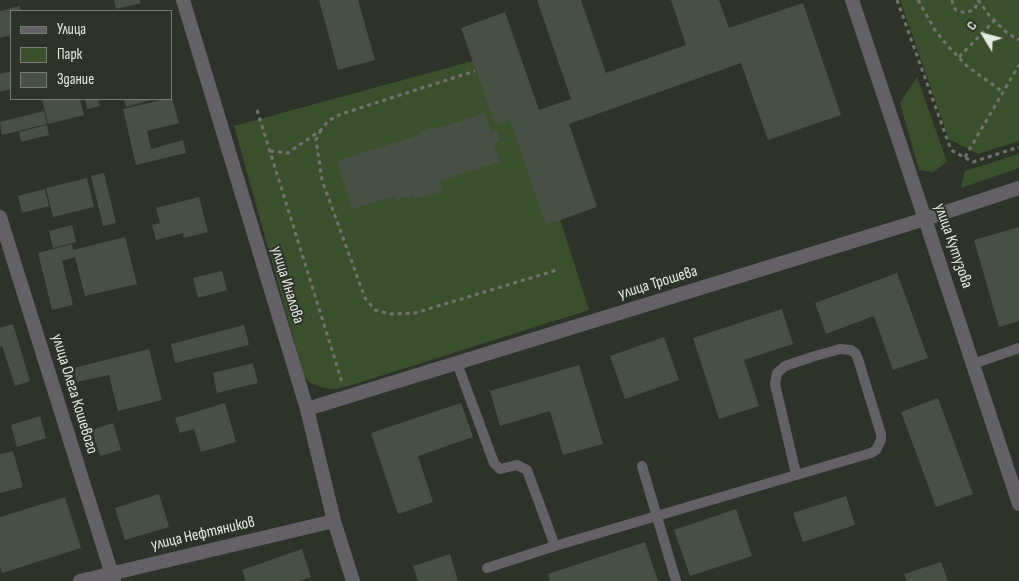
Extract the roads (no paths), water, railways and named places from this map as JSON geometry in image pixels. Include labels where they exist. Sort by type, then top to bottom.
[{"type":"street","name":"улица Иналова","points":[[183,0],[306,409],[334,521],[354,581]]},
{"type":"street","name":"улица Кутузова","points":[[852,0],[1019,504]]},
{"type":"street","name":"улица Трошева","points":[[306,409],[925,219],[1019,188]]},
{"type":"street","name":"улица Олега Кошевого","points":[[0,217],[113,577]]},
{"type":"street","name":"улица Нефтяников","points":[[80,581],[113,577],[334,521]]},
{"type":"lane","points":[[973,364],[1019,348]]},
{"type":"lane","points":[[487,568],[555,546],[871,453],[880,446],[881,440],[858,359],[851,350],[840,349],[815,356],[785,366],[777,373],[775,384],[796,474]]},
{"type":"lane","points":[[457,362],[494,463],[500,469],[517,465],[527,470],[555,546]]},
{"type":"lane","points":[[642,466],[676,581]]}]
